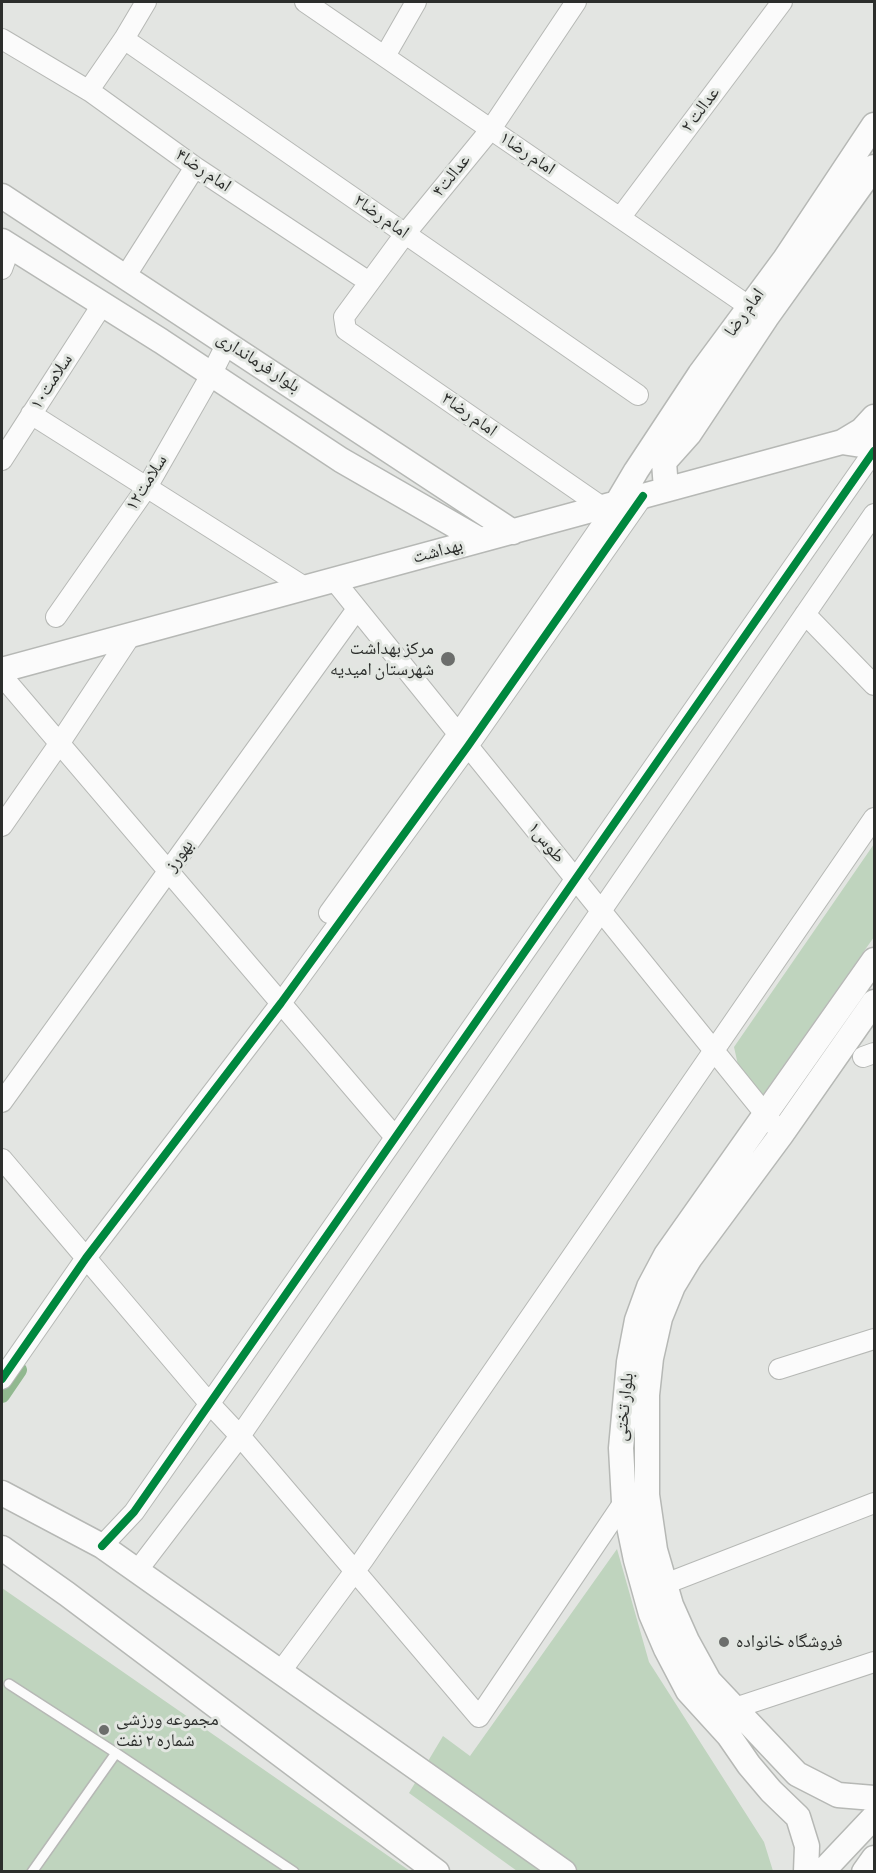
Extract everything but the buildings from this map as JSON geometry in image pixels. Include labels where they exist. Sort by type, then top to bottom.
[{"type":"street","points":[[92,92],[91,87],[146,2]]},
{"type":"street","name":"امام رضا۱","points":[[305,2],[750,307]]},
{"type":"street","points":[[385,56],[416,2]]},
{"type":"street","name":"عدالت۴","points":[[344,317],[405,234],[491,129],[576,2]]},
{"type":"street","name":"عدالت ۲","points":[[620,218],[782,2]]},
{"type":"street","name":"امام رضا۴","points":[[2,39],[92,92],[195,166],[369,282]]},
{"type":"street","name":"امام رضا۲","points":[[124,39],[638,395]]},
{"type":"street","name":"امام رضا","points":[[610,505],[636,471],[700,374],[785,259],[874,125]]},
{"type":"street","points":[[125,277],[195,166]]},
{"type":"street","name":"امام رضا","points":[[655,493],[664,462],[689,434],[766,318],[874,167]]},
{"type":"street","name":"بلوار فرمانداری","points":[[2,196],[513,532]]},
{"type":"street","name":"بلوار فرمانداری","points":[[4,252],[102,305],[341,460],[480,540]]},
{"type":"street","name":"سلامت۱۰","points":[[2,460],[102,305]]},
{"type":"street","name":"امام رضا۳","points":[[344,317],[346,330],[610,505]]},
{"type":"street","name":"سلامت۱۲","points":[[56,617],[147,487],[211,375],[226,343]]},
{"type":"street","points":[[31,414],[306,588]]},
{"type":"street","points":[[842,442],[862,430],[874,417]]},
{"type":"street","name":"بهداشت","points":[[2,670],[842,442],[874,447]]},
{"type":"street","points":[[102,1546],[134,1512],[874,451]]},
{"type":"street","points":[[2,1378],[86,1258],[463,740],[655,493]]},
{"type":"street","points":[[463,740],[610,505]]},
{"type":"street","points":[[137,1571],[240,1436],[874,514]]},
{"type":"street","name":"طوس۱","points":[[334,580],[781,1135]]},
{"type":"street","name":"بهورز","points":[[2,1102],[357,609]]},
{"type":"street","points":[[805,614],[874,685]]},
{"type":"street","points":[[2,826],[131,635]]},
{"type":"street","points":[[2,676],[395,1137]]},
{"type":"street","points":[[281,1671],[355,1571],[874,818]]},
{"type":"street","name":"بلوار تختی","points":[[806,1872],[807,1846],[798,1817],[771,1791],[729,1736],[688,1691],[666,1649],[651,1614],[636,1560],[624,1502],[621,1448],[629,1362],[637,1320],[649,1287],[666,1255],[874,960]]},
{"type":"street","name":"بلوار تختی","points":[[874,1002],[781,1135],[690,1257],[672,1286],[660,1318],[651,1358],[647,1395],[647,1495],[655,1550],[671,1605],[709,1681],[797,1774],[838,1795],[874,1798]]},
{"type":"street","points":[[2,1159],[479,1717],[624,1502]]},
{"type":"street","points":[[779,1369],[874,1339]]},
{"type":"street","points":[[2,1493],[102,1546],[564,1872]]},
{"type":"street","points":[[665,1584],[874,1503]]},
{"type":"street","points":[[2,1548],[67,1594],[436,1872]]},
{"type":"street","points":[[735,1708],[874,1662]]},
{"type":"street","points":[[822,1872],[874,1817]]},
{"type":"street","points":[[864,1872],[874,1858]]},
{"type":"lane","points":[[9,1684],[294,1872]]},
{"type":"lane","points":[[32,1872],[116,1753]]},
{"type":"green space","points":[[874,844],[874,937],[757,1103],[742,1083],[734,1047]]},
{"type":"green space","points":[[617,1549],[649,1662],[764,1842],[773,1871],[517,1871],[409,1793],[443,1736],[470,1756]]},
{"type":"green space","name":"مجموعه ورزشی شماره ۲ نفت","points":[[2,1588],[410,1871],[2,1871]]},
{"type":"waterway","points":[[2,1395],[19,1370]]},
{"type":"cycle path","points":[[102,1546],[134,1512],[874,451]]},
{"type":"cycle path","points":[[2,1379],[86,1258],[281,1003],[468,746],[643,496]]},
{"type":"place","name":"مرکز بهداشت شهرستان امیدیه","points":[[448,659]]},
{"type":"place","name":"فروشگاه خانواده","points":[[724,1642]]},
{"type":"place","name":"مجموعه ورزشی شماره ۲ نفت","points":[[104,1730]]}]
